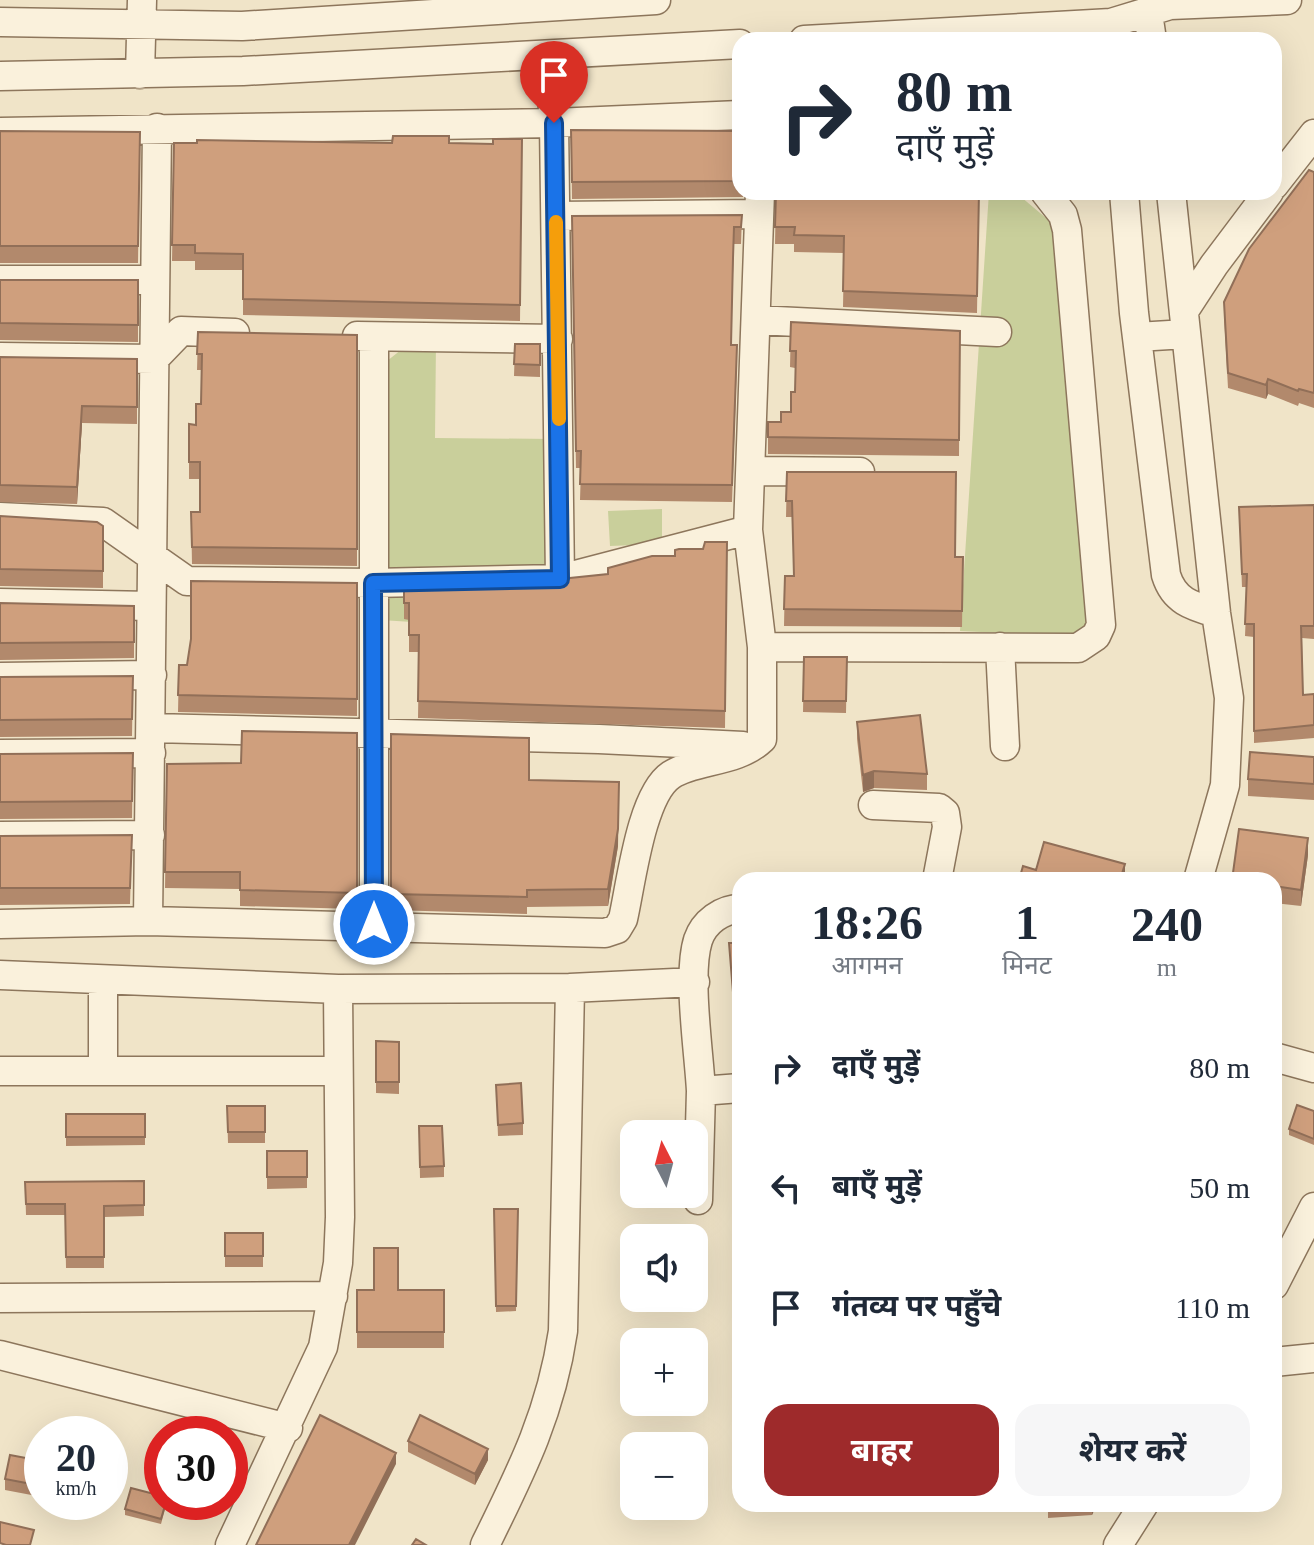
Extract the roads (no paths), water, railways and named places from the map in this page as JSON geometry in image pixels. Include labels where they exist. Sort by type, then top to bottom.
[{"type":"street","points":[[0,22],[141,12],[242,26],[656,0]]},
{"type":"street","points":[[1112,32],[1157,14],[1287,0]]},
{"type":"street","points":[[140,74],[141,12]]},
{"type":"street","points":[[0,76],[140,74],[732,45]]},
{"type":"street","points":[[549,56],[556,216],[560,579]]},
{"type":"street","points":[[0,132],[554,123],[732,115]]},
{"type":"street","points":[[148,921],[157,128]]},
{"type":"street","points":[[1282,175],[1314,134]]},
{"type":"street","points":[[762,647],[1078,648],[1096,636],[1101,625],[1067,230],[1063,215],[1051,200]]},
{"type":"street","points":[[1125,200],[1137,337],[1166,575],[1171,590],[1179,599],[1216,613]]},
{"type":"street","points":[[1172,200],[1216,613],[1228,686],[1229,757],[1225,785],[1200,872]]},
{"type":"street","points":[[1137,337],[1185,323],[1214,265],[1263,200]]},
{"type":"street","points":[[0,924],[148,921],[374,924],[587,933],[617,929],[623,919],[655,794],[671,775],[754,747],[762,739],[762,647],[748,530],[753,471],[760,203],[556,216]]},
{"type":"street","points":[[0,280],[155,280]]},
{"type":"street","points":[[756,320],[997,332]]},
{"type":"street","points":[[0,357],[154,359],[181,331],[255,333]]},
{"type":"street","points":[[329,335],[558,339]]},
{"type":"street","points":[[374,337],[374,924]]},
{"type":"street","points":[[753,471],[892,472]]},
{"type":"street","points":[[0,517],[103,522],[187,581],[373,583],[560,579],[748,530]]},
{"type":"street","points":[[0,603],[151,606]]},
{"type":"street","points":[[1000,647],[1005,746]]},
{"type":"street","points":[[0,677],[152,675]]},
{"type":"street","points":[[0,754],[152,741],[374,732],[754,747]]},
{"type":"street","points":[[873,805],[939,808],[945,813],[947,827],[939,872]]},
{"type":"street","points":[[0,836],[150,835]]},
{"type":"street","points":[[700,1120],[695,982],[698,941],[707,923],[732,909]]},
{"type":"street","points":[[0,975],[338,989],[570,988],[695,982]]},
{"type":"street","points":[[103,980],[103,1071]]},
{"type":"street","points":[[485,1545],[535,1444],[556,1375],[563,1316],[570,988]]},
{"type":"street","points":[[230,1545],[288,1428],[323,1347],[333,1296],[340,1217],[338,989]]},
{"type":"street","points":[[1282,1059],[1314,1068]]},
{"type":"street","points":[[0,1071],[337,1071]]},
{"type":"street","points":[[701,1091],[732,1089]]},
{"type":"street","points":[[1282,1269],[1314,1207]]},
{"type":"street","points":[[0,1298],[333,1296]]},
{"type":"street","points":[[0,1355],[288,1428]]},
{"type":"street","points":[[1282,1361],[1314,1358]]},
{"type":"street","points":[[1115,1543],[1138,1512]]}]
